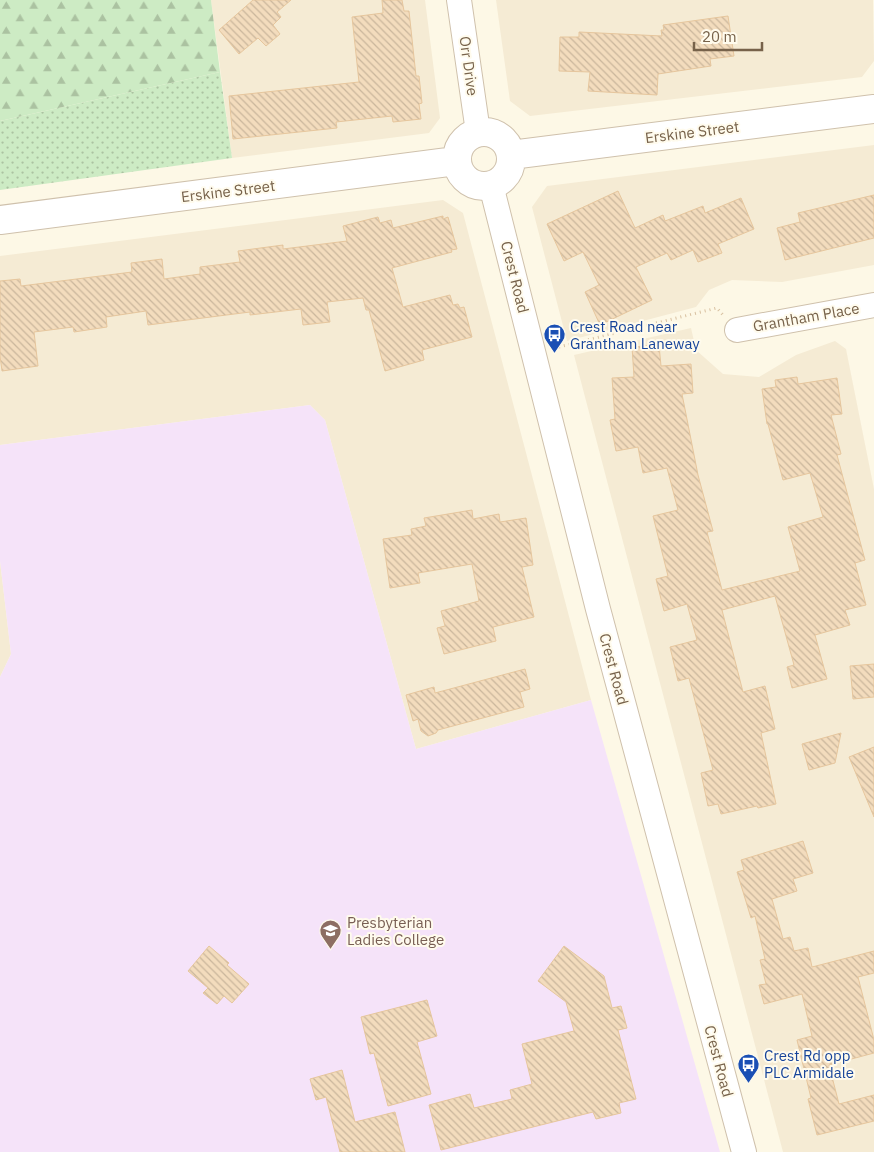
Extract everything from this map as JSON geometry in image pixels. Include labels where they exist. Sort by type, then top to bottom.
[{"type":"street","name":"Orr Drive","points":[[460,0],[478,132]]},
{"type":"street","name":"Erskine Street","points":[[511,155],[874,109]]},
{"type":"street","points":[[478,132],[489,132],[499,136],[507,144],[511,155],[507,173],[491,185],[479,186],[468,181],[460,172],[456,161],[457,151],[462,143],[469,136],[478,132]]},
{"type":"street","name":"Erskine Street","points":[[0,220],[456,161]]},
{"type":"street","name":"Crest Road","points":[[491,185],[598,609],[744,1152]]},
{"type":"street","name":"Grantham Place","points":[[737,330],[873,311]]},
{"type":"path","points":[[559,347],[717,308]]},
{"type":"shaded area","points":[[211,0],[425,0],[440,118],[429,133],[232,158]]},
{"type":"shaded area","points":[[496,0],[873,0],[874,61],[862,77],[530,116],[510,101]]},
{"type":"shaded area","points":[[874,145],[874,265],[782,282],[732,280],[709,290],[696,307],[567,341],[532,207],[547,186]]},
{"type":"shaded area","points":[[443,200],[463,213],[591,700],[416,749],[325,420],[310,405],[0,445],[0,256]]},
{"type":"shaded area","points":[[691,328],[696,350],[723,374],[759,377],[796,355],[835,341],[846,349],[874,489],[874,1152],[783,1152],[574,355]]},
{"type":"shaded area","name":"Presbyterian Ladies College","points":[[310,405],[325,420],[416,749],[591,700],[720,1152],[0,1152],[0,677],[11,654],[0,561],[0,445]]},
{"type":"shaded area","points":[[0,561],[11,654],[0,677]]},
{"type":"green space","points":[[0,0],[211,0],[220,72],[0,121]]},
{"type":"green space","points":[[220,72],[232,158],[0,190],[0,121]]},
{"type":"building","points":[[253,0],[291,0],[277,12],[281,17],[273,25],[280,34],[266,46],[258,38],[239,54],[219,30]]},
{"type":"building","points":[[382,0],[402,0],[404,11],[409,11],[416,76],[419,76],[422,103],[419,104],[421,119],[393,122],[392,116],[336,122],[337,128],[233,139],[229,96],[359,82],[352,17],[383,13]]},
{"type":"building","points":[[728,16],[734,56],[710,59],[711,66],[658,74],[657,95],[588,91],[590,72],[559,71],[560,37],[579,37],[579,32],[662,36],[661,30],[664,30],[663,25]]},
{"type":"building","points":[[618,191],[635,228],[663,215],[665,221],[703,206],[705,213],[741,198],[754,229],[718,244],[722,253],[698,262],[693,250],[671,260],[667,253],[636,267],[652,300],[600,325],[585,292],[599,285],[583,252],[564,261],[547,224]]},
{"type":"building","points":[[874,195],[874,238],[785,260],[777,228],[800,222],[798,213]]},
{"type":"building","points":[[443,216],[443,219],[448,217],[457,249],[392,268],[403,307],[450,295],[453,305],[458,304],[460,308],[464,307],[472,337],[422,350],[424,360],[385,371],[369,310],[366,310],[363,298],[327,302],[330,322],[303,325],[301,309],[250,315],[250,312],[148,325],[146,311],[106,317],[107,327],[74,332],[73,327],[34,332],[38,366],[2,371],[0,356],[0,281],[20,279],[21,286],[132,272],[131,263],[162,259],[164,279],[200,274],[200,267],[240,262],[238,251],[283,245],[283,249],[347,241],[343,226],[378,217],[380,223],[391,220],[393,228]]},
{"type":"building","points":[[659,345],[661,366],[691,364],[693,393],[682,394],[698,475],[713,531],[707,532],[722,590],[800,571],[788,527],[823,517],[810,473],[783,480],[767,424],[762,389],[776,387],[775,380],[797,377],[798,384],[837,378],[842,414],[831,415],[841,454],[837,455],[865,560],[855,563],[866,605],[845,610],[850,625],[815,635],[827,679],[792,688],[787,667],[794,665],[775,596],[722,610],[743,692],[765,686],[775,729],[761,733],[776,804],[721,814],[718,804],[708,806],[701,773],[713,770],[689,678],[678,681],[670,647],[697,640],[687,604],[664,611],[656,579],[668,576],[653,516],[678,510],[667,468],[643,473],[638,447],[616,451],[610,420],[615,419],[612,378],[634,377],[632,347]]},
{"type":"building","points":[[472,510],[473,519],[499,514],[500,522],[526,518],[533,565],[522,567],[534,617],[493,627],[496,641],[444,654],[437,628],[445,626],[441,611],[479,601],[472,564],[418,573],[420,583],[390,588],[383,539],[412,535],[411,529],[426,526],[424,518]]},
{"type":"building","points":[[874,664],[874,697],[853,699],[850,666]]},
{"type":"building","points":[[525,669],[530,689],[520,692],[524,707],[438,730],[436,733],[428,736],[421,731],[418,719],[413,721],[406,695],[434,687],[435,693]]},
{"type":"building","points":[[841,733],[835,763],[809,770],[802,744]]},
{"type":"building","points":[[874,747],[874,817],[849,757]]},
{"type":"building","points":[[803,841],[813,873],[793,879],[797,891],[772,899],[783,939],[790,937],[794,951],[808,948],[812,967],[874,951],[874,973],[858,977],[874,1040],[874,1053],[829,1065],[839,1104],[874,1095],[874,1121],[817,1135],[808,1099],[811,1098],[797,1040],[812,1036],[802,994],[764,1004],[759,985],[766,984],[760,960],[765,959],[755,916],[751,918],[737,872],[744,870],[741,860]]},
{"type":"building","points":[[209,946],[249,984],[232,1003],[224,996],[217,1004],[203,993],[208,988],[188,971]]},
{"type":"building","points":[[564,946],[604,976],[612,1008],[621,1006],[627,1028],[618,1030],[636,1099],[619,1103],[621,1113],[596,1119],[593,1112],[441,1150],[429,1105],[470,1094],[474,1108],[512,1099],[510,1090],[532,1084],[522,1044],[574,1031],[566,1002],[538,981]]},
{"type":"building","points":[[427,1000],[437,1036],[417,1042],[431,1094],[388,1106],[374,1053],[370,1054],[361,1017]]},
{"type":"building","points":[[342,1070],[355,1122],[395,1112],[405,1152],[340,1152],[326,1097],[316,1100],[310,1079]]},
{"type":"place","name":"Crest Road near Grantham Laneway","points":[[554,354]]},
{"type":"place","name":"Presbyterian Ladies College","points":[[331,950]]},
{"type":"place","name":"Crest Rd opp PLC Armidale","points":[[748,1083]]}]
